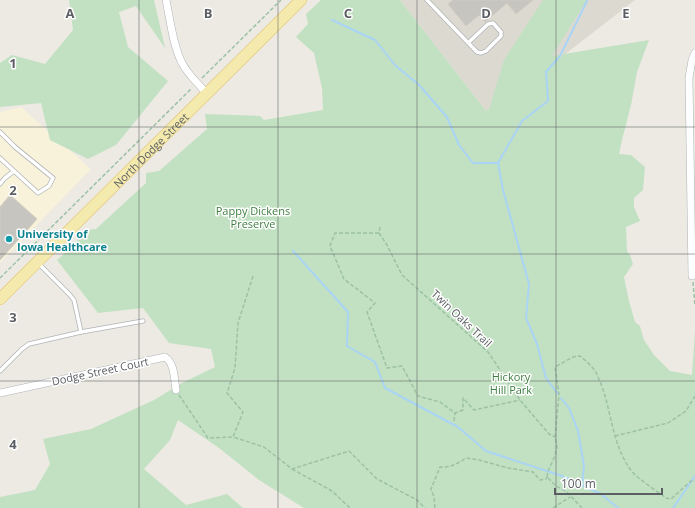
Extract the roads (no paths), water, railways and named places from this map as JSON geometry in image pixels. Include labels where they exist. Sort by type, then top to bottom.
[{"type":"main road","name":"North Dodge Street","points":[[0,299],[301,0]]},
{"type":"street","points":[[166,0],[178,54],[187,71],[207,94]]},
{"type":"street","points":[[692,276],[689,78],[690,65],[695,53]]},
{"type":"street","name":"Dodge Street Court","points":[[0,393],[165,356],[172,365],[176,390]]},
{"type":"lane","points":[[427,0],[476,52],[481,53],[486,51],[501,36],[501,32],[494,23],[488,24],[468,42]]},
{"type":"lane","points":[[0,132],[15,147],[54,178],[49,186],[38,193],[0,158]]},
{"type":"lane","points":[[0,184],[14,171]]},
{"type":"lane","points":[[37,262],[74,300],[81,332]]},
{"type":"lane","points":[[0,371],[29,344],[81,332],[143,321]]},
{"type":"waterway","points":[[558,394],[546,378],[537,344],[526,318],[529,284],[503,190],[498,163],[522,121],[548,101],[546,72],[560,56],[587,1]]},
{"type":"waterway","points":[[332,20],[375,40],[395,65],[419,85],[447,117],[459,145],[473,163],[498,163]]},
{"type":"waterway","points":[[293,251],[348,312],[347,346],[375,362],[385,388],[458,427],[486,451],[562,476],[601,494],[618,508]]},
{"type":"waterway","points":[[561,398],[569,408],[578,431],[584,466],[582,485]]},
{"type":"waterway","points":[[673,508],[695,476]]},
{"type":"place","name":"University of Iowa Healthcare","points":[[9,239]]},
{"type":"park label","name":"Pappy Dickens Preserve","points":[[253,216]]},
{"type":"park label","name":"Hickory Hill Park","points":[[511,382]]}]
